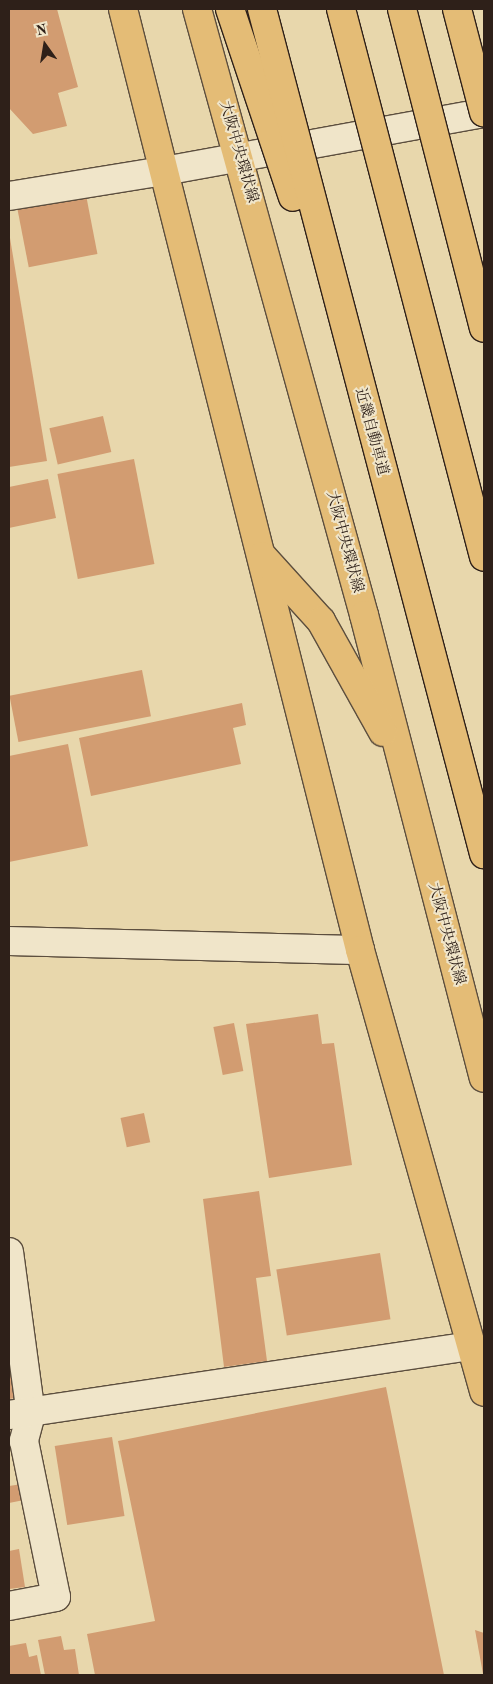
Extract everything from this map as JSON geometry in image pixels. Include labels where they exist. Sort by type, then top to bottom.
[{"type":"main road","points":[[123,9],[360,950],[484,1392]]},
{"type":"main road","name":"大阪中央環状線","points":[[197,9],[240,159],[364,615],[401,764],[484,1078]]},
{"type":"main road","points":[[230,9],[368,422]]},
{"type":"main road","name":"近畿自動車道","points":[[262,9],[368,422],[484,854]]},
{"type":"main road","points":[[340,9],[484,557]]},
{"type":"main road","points":[[402,9],[484,328]]},
{"type":"main road","points":[[457,9],[484,113]]},
{"type":"main road","points":[[260,554],[321,621],[401,764]]},
{"type":"street","points":[[9,196],[240,159],[484,113]]},
{"type":"street","points":[[9,941],[360,950]]},
{"type":"street","points":[[9,1252],[20,1414],[56,1597],[9,1606]]},
{"type":"street","points":[[20,1414],[358,1361],[472,1346]]},
{"type":"building","points":[[9,9],[57,9],[78,87],[58,93],[67,126],[33,134],[9,108]]},
{"type":"building","points":[[86,195],[97,254],[29,267],[17,208]]},
{"type":"building","points":[[9,232],[47,461],[9,467]]},
{"type":"building","points":[[103,416],[111,452],[58,464],[49,428]]},
{"type":"building","points":[[134,459],[154,564],[78,579],[57,474]]},
{"type":"building","points":[[48,479],[56,518],[9,528],[9,487]]},
{"type":"building","points":[[142,670],[151,716],[18,742],[9,696]]},
{"type":"building","points":[[242,703],[246,725],[233,728],[241,764],[91,796],[79,738]]},
{"type":"building","points":[[68,744],[88,846],[9,862],[9,756]]},
{"type":"building","points":[[318,1014],[322,1044],[334,1043],[352,1165],[269,1178],[246,1024]]},
{"type":"building","points":[[234,1023],[243,1071],[223,1075],[213,1027]]},
{"type":"building","points":[[144,1113],[150,1142],[127,1147],[121,1118]]},
{"type":"building","points":[[259,1191],[271,1276],[256,1278],[267,1361],[224,1367],[203,1199]]},
{"type":"building","points":[[380,1253],[390,1319],[287,1336],[276,1269]]},
{"type":"building","points":[[9,1361],[15,1398],[9,1399]]},
{"type":"building","points":[[386,1387],[444,1675],[95,1675],[87,1634],[155,1621],[118,1441]]},
{"type":"building","points":[[112,1437],[125,1516],[67,1525],[55,1446]]},
{"type":"building","points":[[22,1484],[24,1500],[9,1503],[9,1486]]},
{"type":"building","points":[[19,1549],[25,1587],[9,1589],[9,1551]]},
{"type":"building","points":[[475,1630],[484,1633],[484,1674],[483,1674]]},
{"type":"building","points":[[61,1636],[64,1650],[75,1649],[79,1675],[45,1675],[38,1640]]},
{"type":"building","points":[[26,1643],[29,1657],[37,1655],[41,1675],[10,1675],[9,1646]]}]
